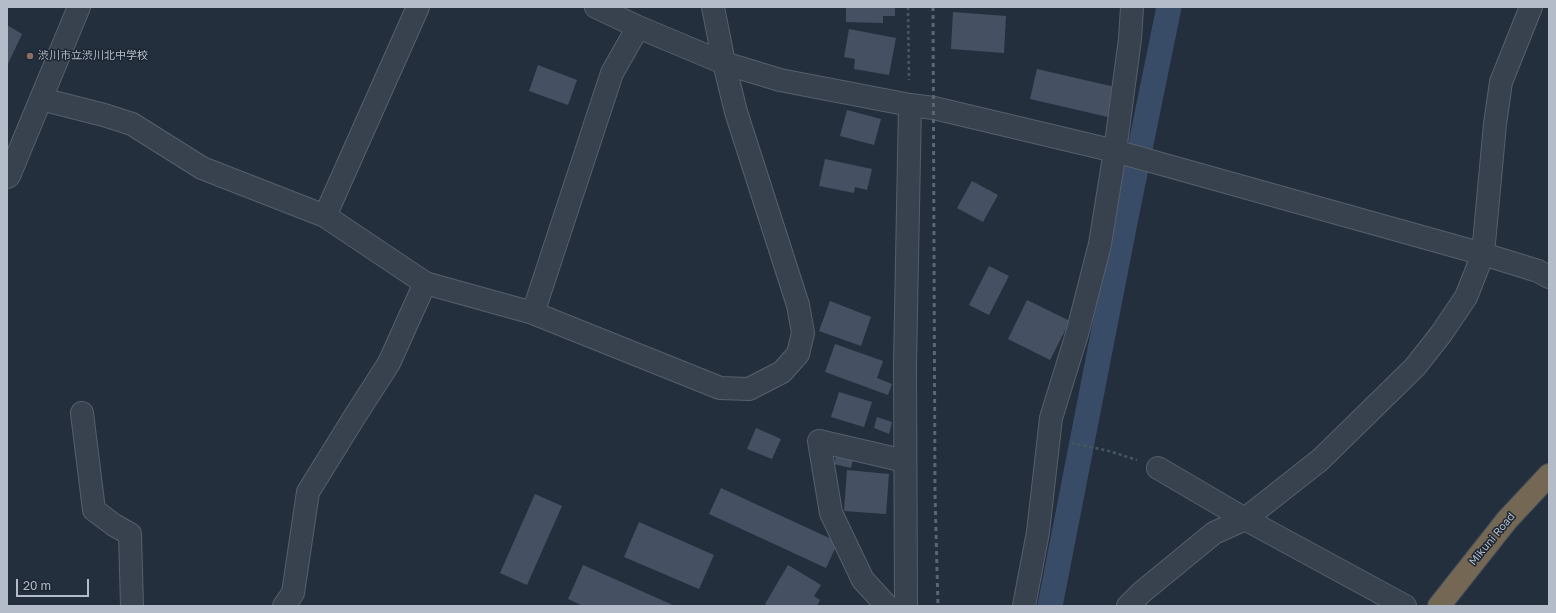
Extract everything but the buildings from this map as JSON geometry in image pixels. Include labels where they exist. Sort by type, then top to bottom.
[{"type":"highway","name":"Mikuni Road","points":[[1439,606],[1507,520],[1549,476]]},
{"type":"street","points":[[7,177],[10,176],[79,7]]},
{"type":"street","points":[[325,216],[418,7]]},
{"type":"street","points":[[596,7],[638,27],[724,63],[780,80],[910,106],[934,108],[1121,153],[1483,254],[1538,271],[1549,277]]},
{"type":"street","points":[[41,99],[104,115],[132,124],[202,168],[325,216],[425,283],[533,313],[720,388],[749,389],[782,372],[798,354],[803,333],[798,305],[736,112],[724,63],[713,7]]},
{"type":"street","points":[[1024,606],[1038,532],[1051,418],[1077,334],[1121,153],[1132,7]]},
{"type":"street","points":[[1128,606],[1142,592],[1214,533],[1245,519],[1320,460],[1415,368],[1441,334],[1466,297],[1483,254],[1495,124],[1501,82],[1532,7]]},
{"type":"street","points":[[533,313],[612,73],[638,27]]},
{"type":"street","points":[[906,606],[905,363],[910,106]]},
{"type":"street","points":[[284,606],[293,593],[308,492],[389,363],[425,283]]},
{"type":"street","points":[[82,414],[94,510],[114,525],[130,534],[132,606]]},
{"type":"street","points":[[887,606],[863,580],[831,513],[819,441],[905,461]]},
{"type":"street","points":[[1158,468],[1245,519],[1405,606]]},
{"type":"path","points":[[908,7],[910,106]]},
{"type":"path","points":[[1068,442],[1109,450],[1158,468]]},
{"type":"waterway","points":[[1050,606],[1125,222],[1169,7]]},
{"type":"railway","points":[[933,7],[935,494],[938,606]]},
{"type":"place","name":"渋川市立渋川北中学校","points":[[30,56]]}]
